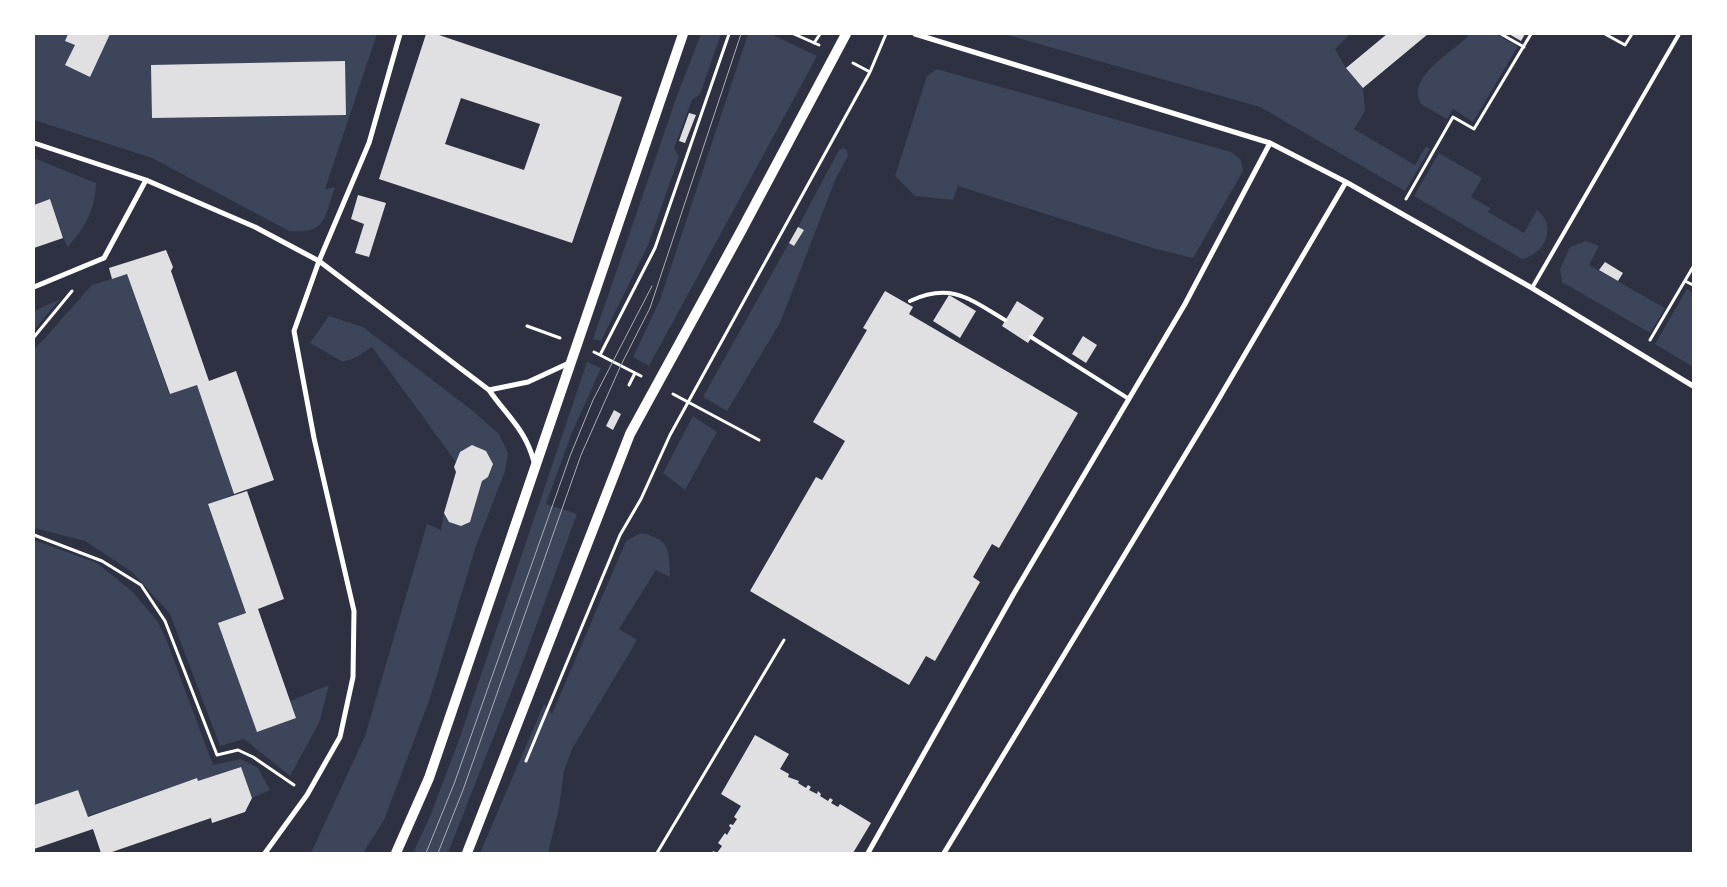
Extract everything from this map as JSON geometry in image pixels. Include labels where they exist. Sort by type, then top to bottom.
[{"type":"main road","points":[[396,853],[429,778],[683,34]]},
{"type":"main road","points":[[467,853],[630,434],[846,34]]},
{"type":"street","points":[[265,853],[307,794],[340,737],[353,677],[354,611],[314,438],[294,332],[319,261],[369,143],[400,34]]},
{"type":"street","points":[[915,34],[1270,143],[1346,182],[1532,288],[1693,386]]},
{"type":"street","points":[[34,143],[146,180],[255,227],[319,261],[489,390],[523,432],[531,448],[536,468]]},
{"type":"street","points":[[868,853],[1013,595],[1185,304],[1270,143]]},
{"type":"street","points":[[34,287],[104,258],[146,180]]},
{"type":"street","points":[[944,853],[1211,412],[1346,182]]},
{"type":"street","points":[[489,390],[528,382],[572,361]]},
{"type":"lane","points":[[1532,288],[1679,34]]},
{"type":"lane","points":[[910,301],[929,293],[945,292],[971,299],[1005,320]]},
{"type":"lane","points":[[1032,337],[1129,399]]},
{"type":"path","points":[[729,34],[655,248],[600,355],[758,440]]},
{"type":"path","points":[[814,43],[820,34]]},
{"type":"path","points":[[525,764],[620,535],[641,499],[687,401],[865,81],[886,34]]},
{"type":"path","points":[[1501,34],[1524,47]]},
{"type":"path","points":[[1398,212],[1453,117],[1474,129],[1531,34]]},
{"type":"path","points":[[1605,34],[1625,45],[1632,34]]},
{"type":"path","points":[[34,337],[96,261]]},
{"type":"path","points":[[1650,340],[1693,266]]},
{"type":"path","points":[[1685,280],[1693,285]]},
{"type":"path","points":[[629,385],[635,373]]},
{"type":"path","points":[[34,535],[102,561],[141,585],[165,621],[217,755],[238,750],[246,753],[307,794]]},
{"type":"path","points":[[657,853],[784,640]]},
{"type":"shaded area","points":[[34,34],[377,34],[325,189],[335,187],[322,222],[311,230],[289,231],[152,158],[34,120]]},
{"type":"shaded area","points":[[701,34],[721,34],[700,94],[692,100],[674,148],[679,157],[648,245],[601,341],[593,339],[678,93]]},
{"type":"shaded area","points":[[748,34],[771,34],[817,56],[649,366],[633,357],[660,300]]},
{"type":"shaded area","points":[[1004,34],[1350,34],[1335,49],[1346,68],[1363,88],[1365,111],[1354,129],[1415,165],[1426,146],[1430,149],[1405,191],[1260,107]]},
{"type":"shaded area","points":[[1470,34],[1495,34],[1518,46],[1473,122],[1453,109],[1447,119],[1422,105],[1418,95],[1420,84],[1434,65]]},
{"type":"shaded area","points":[[937,69],[1231,152],[1241,160],[1243,171],[1193,258],[1156,249],[958,186],[953,200],[915,196],[895,176],[927,76]]},
{"type":"shaded area","points":[[843,148],[847,150],[848,156],[836,178],[780,323],[727,411],[703,397],[789,243],[794,246],[803,230],[798,227],[839,150]]},
{"type":"shaded area","points":[[1439,153],[1482,178],[1471,197],[1490,208],[1488,212],[1524,233],[1537,210],[1543,216],[1547,223],[1548,231],[1546,239],[1537,252],[1522,259],[1414,196]]},
{"type":"shaded area","points":[[34,158],[96,183],[94,201],[88,218],[79,233],[67,247],[50,199],[34,205]]},
{"type":"shaded area","points":[[1586,241],[1599,246],[1589,265],[1665,308],[1650,333],[1562,282],[1560,269],[1570,247]]},
{"type":"shaded area","points":[[127,274],[169,394],[197,385],[234,494],[208,505],[246,613],[219,623],[257,731],[296,718],[290,701],[329,685],[319,723],[290,776],[244,739],[220,746],[170,614],[132,572],[85,541],[34,528],[34,350],[92,285]]},
{"type":"shaded area","points":[[1687,289],[1693,293],[1693,367],[1655,344]]},
{"type":"shaded area","points":[[60,299],[34,330],[34,311]]},
{"type":"shaded area","points":[[329,316],[363,327],[473,411],[499,434],[508,453],[505,471],[476,546],[430,698],[384,820],[363,853],[311,853],[365,736],[427,524],[441,530],[444,513],[449,522],[461,526],[470,522],[482,481],[488,477],[493,464],[472,445],[460,452],[456,462],[372,347],[355,358],[343,362],[310,343]]},
{"type":"shaded area","points":[[587,362],[601,368],[571,435],[546,504],[577,514],[521,667],[448,853],[413,853],[431,814],[460,737]]},
{"type":"shaded area","points":[[693,416],[717,432],[685,490],[663,473]]},
{"type":"shaded area","points":[[641,533],[658,539],[666,547],[670,577],[656,570],[619,629],[637,640],[572,749],[564,771],[559,808],[548,853],[480,853],[544,704],[552,714],[626,541]]},
{"type":"shaded area","points":[[34,540],[97,563],[133,592],[158,622],[166,639],[213,765],[241,759],[258,768],[270,790],[252,798],[240,767],[198,781],[197,778],[88,816],[78,790],[34,805]]},
{"type":"building","points":[[68,34],[110,34],[90,77],[65,65],[75,45],[65,41]]},
{"type":"building","points":[[426,34],[436,34],[622,97],[572,243],[379,179]],"holes":[[[461,98],[540,124],[524,170],[445,144]]]},
{"type":"building","points":[[1387,34],[1428,34],[1363,88],[1346,68]]},
{"type":"building","points":[[1509,34],[1525,34],[1521,41]]},
{"type":"building","points":[[345,61],[346,115],[152,118],[151,65]]},
{"type":"building","points":[[689,113],[696,115],[685,143],[679,141]]},
{"type":"building","points":[[358,195],[386,203],[369,257],[355,253],[364,224],[351,219]]},
{"type":"building","points":[[50,199],[63,238],[34,248],[34,205]]},
{"type":"building","points":[[798,227],[804,230],[794,246],[789,243]]},
{"type":"building","points":[[166,250],[173,267],[171,271],[209,381],[236,371],[274,480],[234,494],[197,385],[170,394],[127,274],[112,279],[109,268]]},
{"type":"building","points":[[1605,262],[1623,273],[1618,281],[1599,270]]},
{"type":"building","points":[[885,291],[913,307],[909,314],[1078,413],[999,548],[992,544],[973,577],[980,582],[935,661],[926,656],[909,685],[750,591],[816,477],[822,480],[845,441],[813,422],[867,330],[863,328]]},
{"type":"building","points":[[949,295],[976,311],[960,338],[933,321]]},
{"type":"building","points":[[1017,301],[1044,318],[1028,343],[1002,326]]},
{"type":"building","points":[[1083,336],[1097,345],[1086,363],[1072,354]]},
{"type":"building","points":[[614,410],[621,414],[613,430],[606,426]]},
{"type":"building","points":[[472,445],[486,451],[493,464],[488,477],[482,481],[470,522],[461,526],[449,522],[444,513],[456,472],[454,467],[460,452]]},
{"type":"building","points":[[247,491],[284,599],[258,609],[296,718],[257,732],[218,623],[246,613],[208,504]]},
{"type":"building","points":[[755,735],[789,754],[780,769],[789,774],[788,777],[799,781],[798,783],[806,788],[808,785],[811,787],[809,790],[817,794],[818,791],[821,794],[820,796],[828,801],[830,798],[833,800],[831,803],[838,807],[840,804],[871,823],[853,853],[717,853],[722,846],[718,843],[725,833],[727,835],[731,828],[730,824],[733,825],[737,819],[734,817],[741,806],[721,794]]},
{"type":"building","points":[[241,767],[252,798],[245,812],[212,823],[211,818],[109,853],[101,853],[93,829],[34,849],[34,805],[78,790],[88,817],[197,778],[198,781]]},
{"type":"tram line","points":[[438,853],[463,790],[581,455],[621,365],[650,308],[741,34]]},
{"type":"tram line","points":[[426,853],[454,784],[570,456],[593,400],[652,286]]}]
